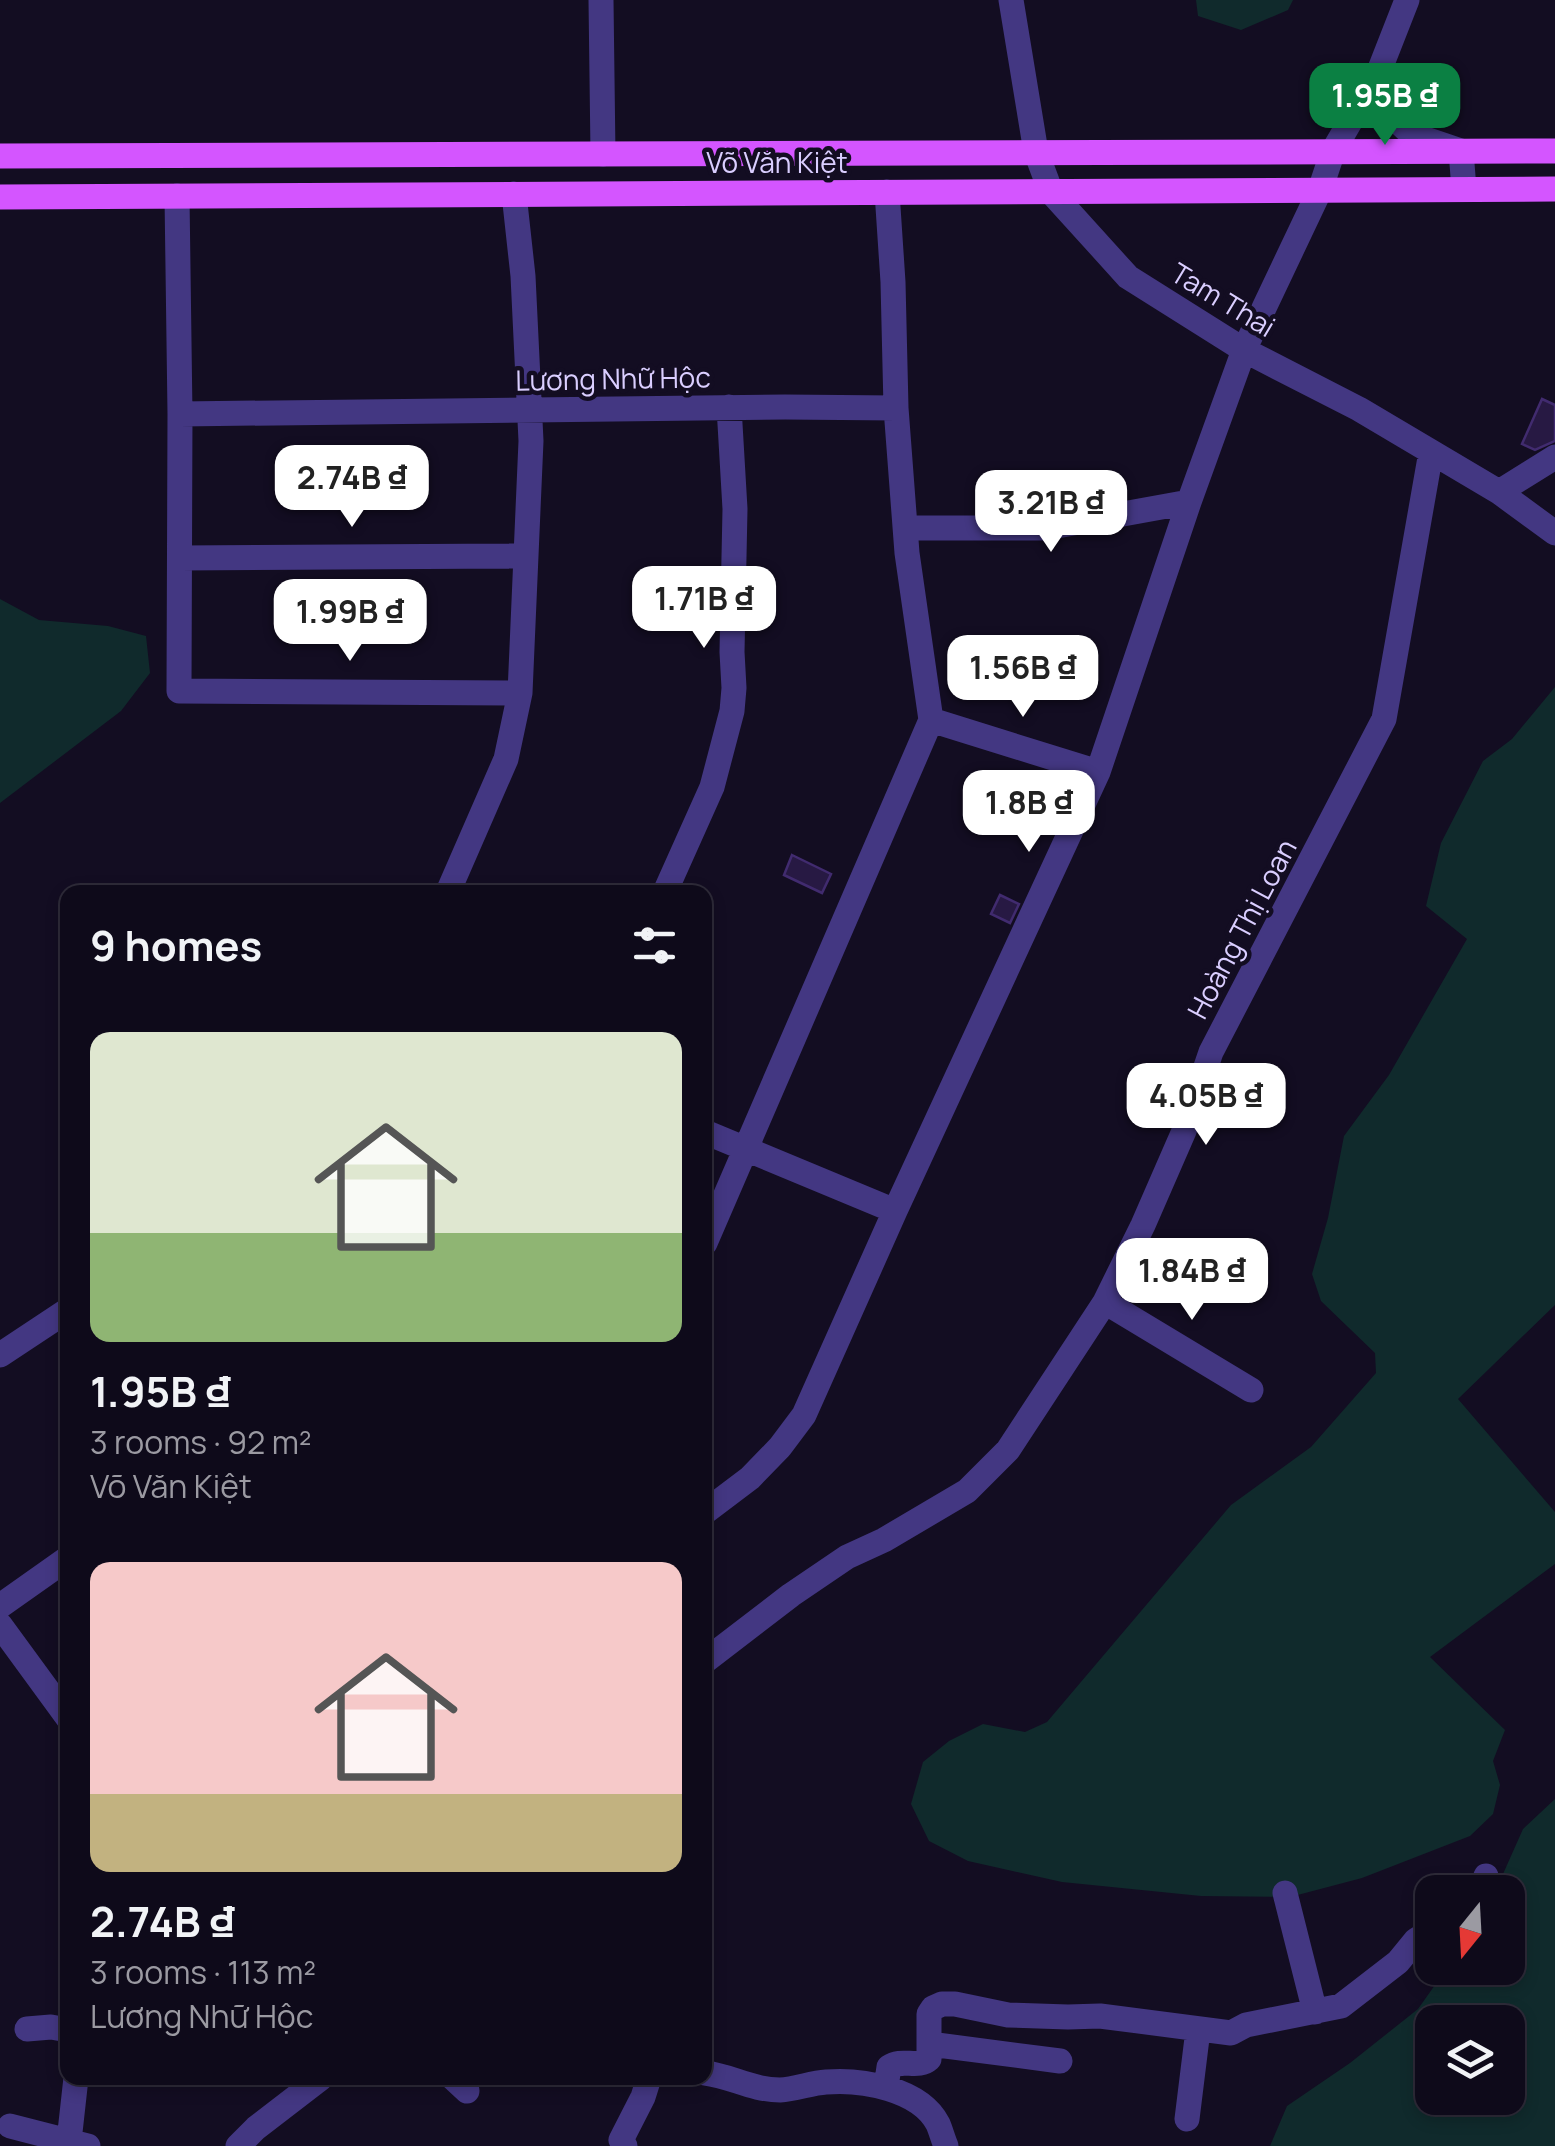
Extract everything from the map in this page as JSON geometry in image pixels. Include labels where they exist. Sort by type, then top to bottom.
[{"type":"main road","name":"Võ Văn Kiệt","points":[[0,156],[1555,150]]},
{"type":"main road","name":"Võ Văn Kiệt","points":[[0,197],[1555,189]]},
{"type":"street","points":[[601,0],[603,154]]},
{"type":"street","name":"Tam Thai","points":[[1011,0],[1036,152],[1050,192],[1128,277],[1244,350],[1359,409],[1499,492],[1555,532]]},
{"type":"street","points":[[712,1507],[750,1478],[804,1415],[1098,772],[1188,502],[1244,350],[1334,152],[1378,74],[1407,0]]},
{"type":"street","points":[[1378,74],[1390,113],[1411,134],[1461,151],[1464,190]]},
{"type":"street","points":[[712,1228],[931,720],[907,553],[887,192]]},
{"type":"street","points":[[451,885],[506,759],[520,693],[531,441],[514,194]]},
{"type":"street","points":[[177,196],[179,691],[520,693]]},
{"type":"street","points":[[729,408],[896,408]]},
{"type":"street","name":"Lương Nhữ Hộc","points":[[180,414],[729,408],[735,508],[732,711],[712,786],[668,885]]},
{"type":"street","name":"Hoàng Thị Loan","points":[[712,1656],[846,1557],[884,1540],[967,1491],[1008,1450],[1105,1302],[1184,1131],[1211,1052],[1384,719],[1431,452]]},
{"type":"street","points":[[1499,492],[1555,457]]},
{"type":"street","points":[[907,528],[1046,528],[1188,502]]},
{"type":"street","points":[[180,558],[525,556]]},
{"type":"street","points":[[931,720],[1098,772]]},
{"type":"street","points":[[712,1135],[895,1212]]},
{"type":"street","points":[[1105,1302],[1252,1390]]},
{"type":"street","points":[[0,1355],[60,1315]]},
{"type":"street","points":[[0,1606],[60,1564]]},
{"type":"street","points":[[0,1626],[60,1707]]},
{"type":"street","points":[[1285,1893],[1315,2012]]},
{"type":"street","points":[[886,2087],[889,2067],[929,2059],[929,2014],[942,2004],[1008,2014],[1100,2016],[1232,2033],[1246,2025],[1341,2006],[1398,1962],[1415,1941]]},
{"type":"street","points":[[27,2029],[60,2029]]},
{"type":"street","points":[[1188,2118],[1198,2030]]},
{"type":"street","points":[[930,2044],[1060,2061]]},
{"type":"street","points":[[712,2073],[749,2087],[779,2090],[848,2080],[886,2087],[902,2093],[931,2115],[946,2146]]},
{"type":"street","points":[[10,2126],[78,2144],[76,2085]]},
{"type":"street","points":[[238,2146],[312,2085]]},
{"type":"street","points":[[622,2144],[647,2085]]},
{"type":"green space","points":[[1196,0],[1293,0],[1288,10],[1241,30],[1198,16]]},
{"type":"green space","points":[[0,599],[39,620],[108,626],[146,636],[150,673],[121,711],[0,803]]},
{"type":"green space","points":[[1555,687],[1555,1305],[1458,1399],[1555,1512],[1555,1564],[1430,1657],[1505,1730],[1493,1761],[1500,1785],[1493,1814],[1470,1836],[1362,1878],[1290,1897],[1201,1896],[1062,1882],[968,1861],[929,1841],[911,1804],[923,1762],[949,1741],[983,1724],[1025,1732],[1047,1722],[1231,1505],[1311,1447],[1376,1373],[1375,1353],[1321,1301],[1312,1274],[1344,1136],[1389,1075],[1467,939],[1426,906],[1441,843],[1483,761],[1512,739]]},
{"type":"green space","points":[[1555,1799],[1555,2146],[1270,2146],[1287,2106],[1415,2011],[1415,2115],[1525,2115],[1525,2005],[1421,2005],[1435,1985],[1525,1985],[1525,1875],[1503,1875],[1523,1829]]},
{"type":"building","points":[[1542,399],[1555,405],[1555,441],[1535,450],[1522,444]]},
{"type":"building","points":[[792,855],[831,874],[822,893],[784,875]]},
{"type":"building","points":[[1000,895],[1019,904],[1010,923],[991,914]]}]
